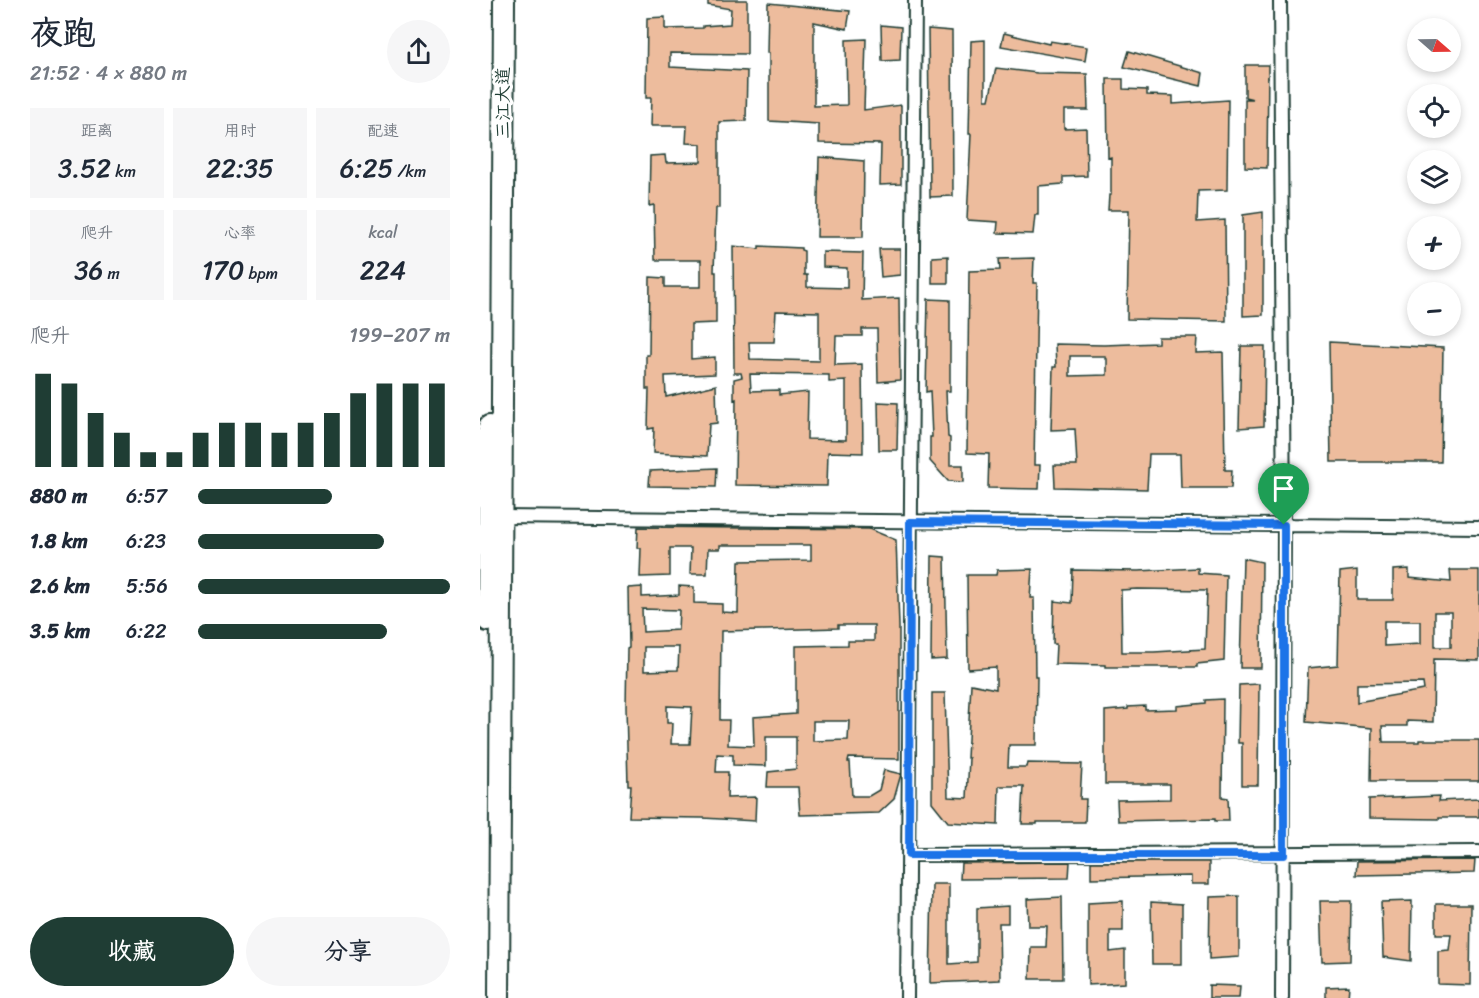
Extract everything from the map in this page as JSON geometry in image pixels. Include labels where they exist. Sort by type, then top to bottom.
[{"type":"main road","name":"三江大道","points":[[485,998],[490,517],[491,0]]},
{"type":"main road","name":"三江大道","points":[[499,998],[490,517],[504,0]]},
{"type":"street","points":[[907,998],[915,0]]},
{"type":"street","points":[[1280,0],[1284,525],[1282,998]]},
{"type":"street","points":[[490,517],[1479,527]]},
{"type":"street","points":[[909,855],[1284,855],[1479,852]]},
{"type":"building","points":[[708,0],[747,0],[747,54],[670,53],[670,67],[747,71],[746,121],[719,122],[719,208],[716,208],[714,272],[716,272],[716,323],[691,324],[691,359],[715,357],[715,374],[665,376],[666,397],[716,385],[717,423],[709,424],[707,456],[653,453],[654,428],[648,429],[649,389],[646,389],[650,277],[665,278],[665,287],[701,287],[701,260],[655,260],[654,205],[649,206],[650,156],[665,155],[666,163],[701,162],[701,144],[686,143],[687,126],[650,126],[651,98],[646,98],[647,18],[665,17],[665,29],[703,28],[703,26],[730,24],[731,9],[708,5]]},
{"type":"building","points":[[768,3],[850,11],[847,29],[814,22],[814,106],[847,105],[846,40],[866,39],[864,110],[901,105],[901,184],[880,185],[881,144],[819,143],[819,124],[769,121]]},
{"type":"building","points":[[881,25],[901,27],[900,60],[882,61]]},
{"type":"building","points":[[928,29],[952,31],[953,196],[930,197]]},
{"type":"building","points":[[1004,33],[1049,44],[1050,41],[1087,47],[1085,61],[1001,46]]},
{"type":"building","points":[[985,40],[985,100],[989,100],[996,68],[1037,73],[1087,74],[1088,110],[1064,110],[1064,129],[1086,128],[1087,176],[1063,177],[1063,184],[1038,186],[1038,215],[1035,215],[1033,234],[997,233],[998,222],[967,220],[971,134],[969,134],[971,41]]},
{"type":"building","points":[[1129,51],[1203,73],[1201,86],[1124,67]]},
{"type":"building","points":[[1245,65],[1268,65],[1267,168],[1245,167],[1245,99],[1253,99],[1245,97]]},
{"type":"building","points":[[1107,79],[1123,79],[1123,89],[1147,90],[1147,95],[1173,96],[1173,104],[1228,100],[1227,190],[1198,191],[1197,222],[1225,220],[1226,321],[1127,319],[1129,210],[1108,210],[1109,195],[1111,195],[1111,157],[1108,158]]},
{"type":"building","points":[[819,157],[864,161],[863,237],[817,237]]},
{"type":"building","points":[[1263,212],[1263,315],[1243,316],[1243,215]]},
{"type":"building","points":[[733,246],[759,249],[759,246],[801,248],[804,251],[804,275],[807,275],[807,287],[847,288],[847,268],[823,267],[823,252],[863,253],[862,300],[899,298],[900,380],[878,382],[877,329],[862,329],[862,336],[836,336],[835,365],[862,364],[863,453],[828,452],[827,486],[735,485],[736,399],[734,400],[734,379],[742,377],[741,373],[734,373]],"holes":[[[776,311],[819,312],[819,361],[750,359],[749,342],[774,342]],[[750,374],[829,375],[829,382],[846,381],[846,440],[807,439],[808,392],[779,395],[779,390],[751,391]]]},
{"type":"building","points":[[879,249],[900,249],[900,275],[881,277]]},
{"type":"building","points":[[948,256],[948,283],[932,283],[932,257]]},
{"type":"building","points":[[1034,258],[1033,283],[1037,283],[1034,465],[1040,465],[1039,489],[988,488],[989,454],[967,453],[969,271],[1000,270],[999,259]]},
{"type":"building","points":[[928,299],[950,300],[950,391],[946,391],[950,465],[963,465],[963,482],[948,481],[930,461],[930,437],[932,437],[930,391],[926,392]]},
{"type":"building","points":[[1158,337],[1197,337],[1196,353],[1223,352],[1225,470],[1232,470],[1231,488],[1181,488],[1180,454],[1149,454],[1147,489],[1055,487],[1054,465],[1077,465],[1075,429],[1051,430],[1053,367],[1056,367],[1055,344],[1158,343]],"holes":[[[1070,356],[1105,356],[1107,375],[1070,376]]]},
{"type":"building","points":[[1329,342],[1443,348],[1441,462],[1331,462]]},
{"type":"building","points":[[1241,346],[1265,346],[1264,426],[1239,428]]},
{"type":"building","points":[[878,402],[898,403],[897,450],[879,450]]},
{"type":"building","points":[[717,468],[716,487],[649,486],[650,471]]},
{"type":"building","points":[[638,527],[869,529],[896,540],[899,626],[899,759],[849,758],[848,762],[850,762],[852,796],[869,796],[879,790],[884,770],[901,774],[894,799],[879,813],[800,815],[798,787],[767,787],[768,772],[796,769],[796,737],[766,737],[766,766],[733,765],[733,755],[717,754],[716,772],[728,772],[727,798],[756,797],[755,821],[629,817],[631,785],[628,785],[626,707],[627,649],[629,648],[628,588],[642,587],[642,597],[679,595],[679,586],[694,587],[694,603],[722,604],[722,612],[738,613],[739,561],[811,560],[811,545],[720,545],[720,549],[708,549],[707,574],[690,574],[691,548],[670,548],[670,576],[640,577],[641,548],[637,548]],"holes":[[[642,609],[679,610],[678,630],[643,632]],[[838,625],[874,625],[874,641],[848,641],[848,645],[796,646],[796,714],[753,717],[754,746],[728,745],[729,720],[720,720],[721,631],[838,628]],[[644,647],[679,647],[678,670],[644,671]],[[667,706],[692,707],[690,744],[671,744],[672,723],[667,723]],[[813,721],[849,721],[848,740],[813,741]]]},
{"type":"building","points":[[932,556],[945,557],[947,659],[931,660]]},
{"type":"building","points":[[1243,558],[1262,562],[1261,668],[1240,668]]},
{"type":"building","points":[[1198,568],[1198,573],[1226,575],[1224,661],[1197,664],[1197,667],[1105,667],[1105,665],[1055,664],[1054,601],[1072,603],[1073,570],[1138,571]],"holes":[[[1121,590],[1207,590],[1205,649],[1122,652]]]},
{"type":"building","points":[[1032,569],[1030,598],[1034,598],[1035,676],[1037,676],[1036,745],[1009,745],[1008,767],[1026,767],[1027,763],[1082,764],[1080,799],[1086,799],[1085,822],[1022,824],[1024,786],[999,786],[998,825],[948,822],[932,802],[932,693],[945,693],[948,797],[967,798],[971,684],[996,689],[996,667],[968,669],[967,575],[996,575],[997,570]]},
{"type":"building","points":[[1409,569],[1409,578],[1451,582],[1450,570],[1479,570],[1479,660],[1434,659],[1433,722],[1407,721],[1407,726],[1382,726],[1383,742],[1479,740],[1479,781],[1371,781],[1372,728],[1306,722],[1308,668],[1338,665],[1340,572],[1357,570],[1357,600],[1393,600],[1393,570]],"holes":[[[1435,612],[1451,612],[1451,647],[1435,647]],[[1384,621],[1420,621],[1420,644],[1384,646]],[[1423,683],[1424,690],[1357,702],[1357,684]]]},
{"type":"building","points":[[1259,684],[1258,785],[1242,785],[1242,743],[1238,743],[1239,685]]},
{"type":"building","points":[[1223,699],[1222,797],[1228,798],[1229,821],[1215,821],[1215,819],[1118,821],[1117,800],[1170,799],[1170,784],[1105,784],[1105,711],[1145,706],[1145,710],[1177,709],[1177,706]]},
{"type":"building","points":[[1440,796],[1439,801],[1479,799],[1479,817],[1369,818],[1369,799]]},
{"type":"building","points":[[1475,860],[1474,873],[1356,875],[1357,861]]},
{"type":"building","points":[[1070,862],[1069,878],[960,879],[961,863]]},
{"type":"building","points":[[1091,862],[1209,862],[1209,884],[1191,884],[1191,876],[1091,878]]},
{"type":"building","points":[[932,884],[949,884],[949,964],[977,962],[977,908],[1008,906],[1008,923],[999,923],[1000,980],[930,983]]},
{"type":"building","points":[[1239,896],[1239,957],[1209,959],[1210,897]]},
{"type":"building","points":[[1062,897],[1063,979],[1030,979],[1031,947],[1046,947],[1047,926],[1028,926],[1027,899]]},
{"type":"building","points":[[1123,901],[1123,931],[1110,931],[1110,952],[1125,950],[1125,983],[1088,985],[1088,903]]},
{"type":"building","points":[[1320,901],[1351,901],[1350,961],[1322,962]]},
{"type":"building","points":[[1412,901],[1411,961],[1383,957],[1381,902]]},
{"type":"building","points":[[1151,902],[1182,904],[1182,964],[1152,964]]},
{"type":"building","points":[[1436,904],[1471,904],[1470,985],[1438,984],[1438,951],[1449,950],[1451,934],[1436,934]]},
{"type":"building","points":[[1209,985],[1240,986],[1239,998],[1209,998]]},
{"type":"building","points":[[1349,986],[1348,998],[1326,998],[1326,987]]},
{"type":"route","points":[[910,522],[1284,525],[1284,855],[909,855],[910,522]]}]
